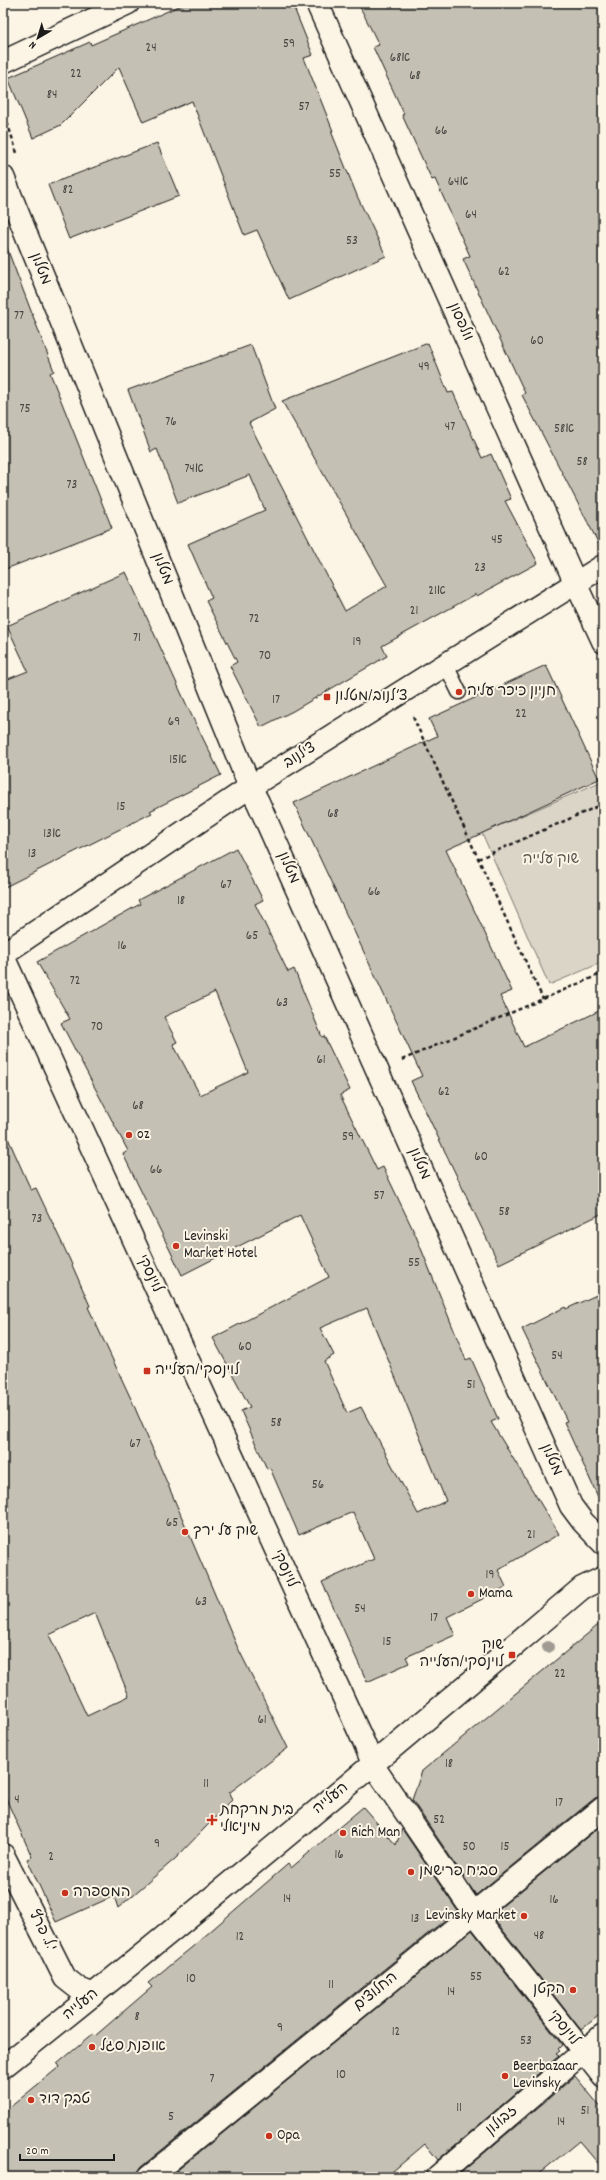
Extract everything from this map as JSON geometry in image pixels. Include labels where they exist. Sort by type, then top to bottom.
[{"type":"street","points":[[3,62],[128,3]]},
{"type":"street","name":"וולפסון","points":[[318,3],[603,642]]},
{"type":"street","name":"מטלון","points":[[3,177],[250,787],[377,1068],[571,1506],[583,1522],[603,1543]]},
{"type":"street","name":"צ'לנוב","points":[[3,955],[250,787],[603,566]]},
{"type":"street","name":"לוינסקי","points":[[3,955],[354,1721],[372,1766],[474,1912],[603,2077]]},
{"type":"street","name":"העלייה","points":[[3,2067],[94,1995],[372,1766],[582,1588],[603,1578]]},
{"type":"street","name":"החלוצים","points":[[149,2177],[603,1808]]},
{"type":"street","name":"י.ל. פרץ","points":[[3,1855],[65,1978],[79,1989],[94,1995]]},
{"type":"street","name":"זבולון","points":[[437,2177],[603,2035]]},
{"type":"lane","points":[[446,665],[458,692]]},
{"type":"path","points":[[401,693],[543,999]]},
{"type":"path","points":[[478,859],[603,804]]},
{"type":"path","points":[[377,1068],[388,1066],[603,973]]},
{"type":"green space","name":"שוק עלייה","points":[[600,782],[603,789],[603,962],[549,985],[482,833]]},
{"type":"building","points":[[186,3],[292,3],[313,55],[304,58],[333,131],[331,131],[358,198],[386,256],[289,300],[257,230],[244,235],[192,101],[143,122],[119,67],[61,125],[33,138],[8,78],[90,42],[91,45]]},
{"type":"building","points":[[358,3],[603,3],[603,552],[522,395],[525,393],[463,259],[470,256],[435,179],[432,180],[402,115],[404,114],[373,47],[379,45]]},
{"type":"building","points":[[157,143],[179,196],[69,239],[48,185]]},
{"type":"building","points":[[3,243],[5,243],[54,371],[50,373],[112,528],[3,570]]},
{"type":"building","points":[[428,343],[448,393],[453,392],[482,458],[491,454],[511,499],[505,501],[538,563],[477,596],[476,594],[382,646],[387,656],[293,711],[261,727],[230,666],[237,662],[206,601],[212,598],[188,544],[265,510],[250,475],[178,503],[157,449],[151,452],[128,390],[251,345],[275,409],[249,423],[345,611],[387,586],[282,401]]},
{"type":"building","points":[[126,572],[188,708],[221,775],[150,811],[152,813],[3,888],[3,681],[28,671],[7,626]]},
{"type":"building","points":[[546,665],[599,779],[446,850],[512,991],[500,996],[524,1047],[603,1009],[603,1213],[499,1264],[411,1081],[422,1076],[294,803],[437,736],[429,719]]},
{"type":"building","points":[[236,848],[263,900],[255,904],[288,972],[294,969],[322,1037],[324,1036],[350,1090],[340,1095],[377,1170],[383,1167],[416,1236],[466,1360],[471,1358],[498,1419],[491,1422],[559,1534],[498,1570],[506,1587],[447,1617],[455,1635],[406,1657],[409,1663],[367,1682],[322,1582],[374,1559],[353,1512],[299,1535],[270,1468],[267,1469],[241,1411],[250,1407],[213,1338],[329,1277],[300,1215],[182,1275],[123,1154],[128,1151],[61,1023],[70,1019],[37,962],[140,904],[138,900]],"holes":[[[215,992],[248,1072],[200,1095],[173,1044],[177,1042],[164,1017]],[[367,1308],[446,1501],[418,1514],[361,1407],[347,1413],[324,1361],[334,1355],[320,1328]]]},
{"type":"building","points":[[3,1127],[31,1190],[36,1188],[69,1258],[90,1306],[88,1307],[132,1401],[237,1646],[288,1748],[229,1793],[232,1800],[176,1858],[118,1908],[114,1896],[56,1922],[27,1859],[32,1857],[3,1792]],"holes":[[[95,1613],[129,1696],[87,1716],[49,1635]]]},
{"type":"building","points":[[603,1292],[603,1508],[564,1422],[567,1421],[522,1329],[565,1307],[566,1309]]},
{"type":"building","points":[[603,1621],[603,1796],[595,1798],[476,1895],[412,1800],[422,1771]]},
{"type":"building","points":[[363,1807],[396,1845],[402,1829],[457,1910],[141,2167],[137,2177],[3,2177],[3,2113],[59,2067],[57,2064],[93,2034],[95,2036],[152,1987],[148,1983],[288,1864],[291,1868]]},
{"type":"building","points":[[603,1824],[603,2012],[581,2030],[491,1915]]},
{"type":"building","points":[[472,1930],[562,2045],[558,2049],[560,2051],[556,2054],[559,2056],[438,2160],[425,2144],[386,2177],[169,2177]]},
{"type":"building","points":[[575,2076],[603,2110],[603,2169],[579,2141],[535,2177],[456,2177]]},
{"type":"place","name":"חניון כיכר עליה","points":[[459,692]]},
{"type":"place","name":"צ׳לנוב/מטלון","points":[[327,697]]},
{"type":"place","name":"oz","points":[[129,1135]]},
{"type":"place","name":"Levinski Market Hotel","points":[[176,1246]]},
{"type":"place","name":"לוינסקי/העלייה","points":[[147,1371]]},
{"type":"place","name":"שוק על ירך","points":[[185,1532]]},
{"type":"place","name":"Mama","points":[[471,1594]]},
{"type":"place","name":"שוק לוינסקי/העלייה","points":[[512,1655]]},
{"type":"place","name":"בית מרקחת מיניאלי","points":[[212,1820]]},
{"type":"place","name":"Rich Man","points":[[343,1833]]},
{"type":"place","name":"סביח פרישמן","points":[[411,1872]]},
{"type":"place","name":"המספרה","points":[[65,1893]]},
{"type":"place","name":"Levinsky Market","points":[[524,1916]]},
{"type":"place","name":"הקטן","points":[[573,1990]]},
{"type":"place","name":"אופנת סגל","points":[[92,2047]]},
{"type":"place","name":"Beerbazaar Levinsky","points":[[505,2076]]},
{"type":"place","name":"טבק דוד","points":[[31,2100]]},
{"type":"place","name":"Opa","points":[[269,2136]]}]
